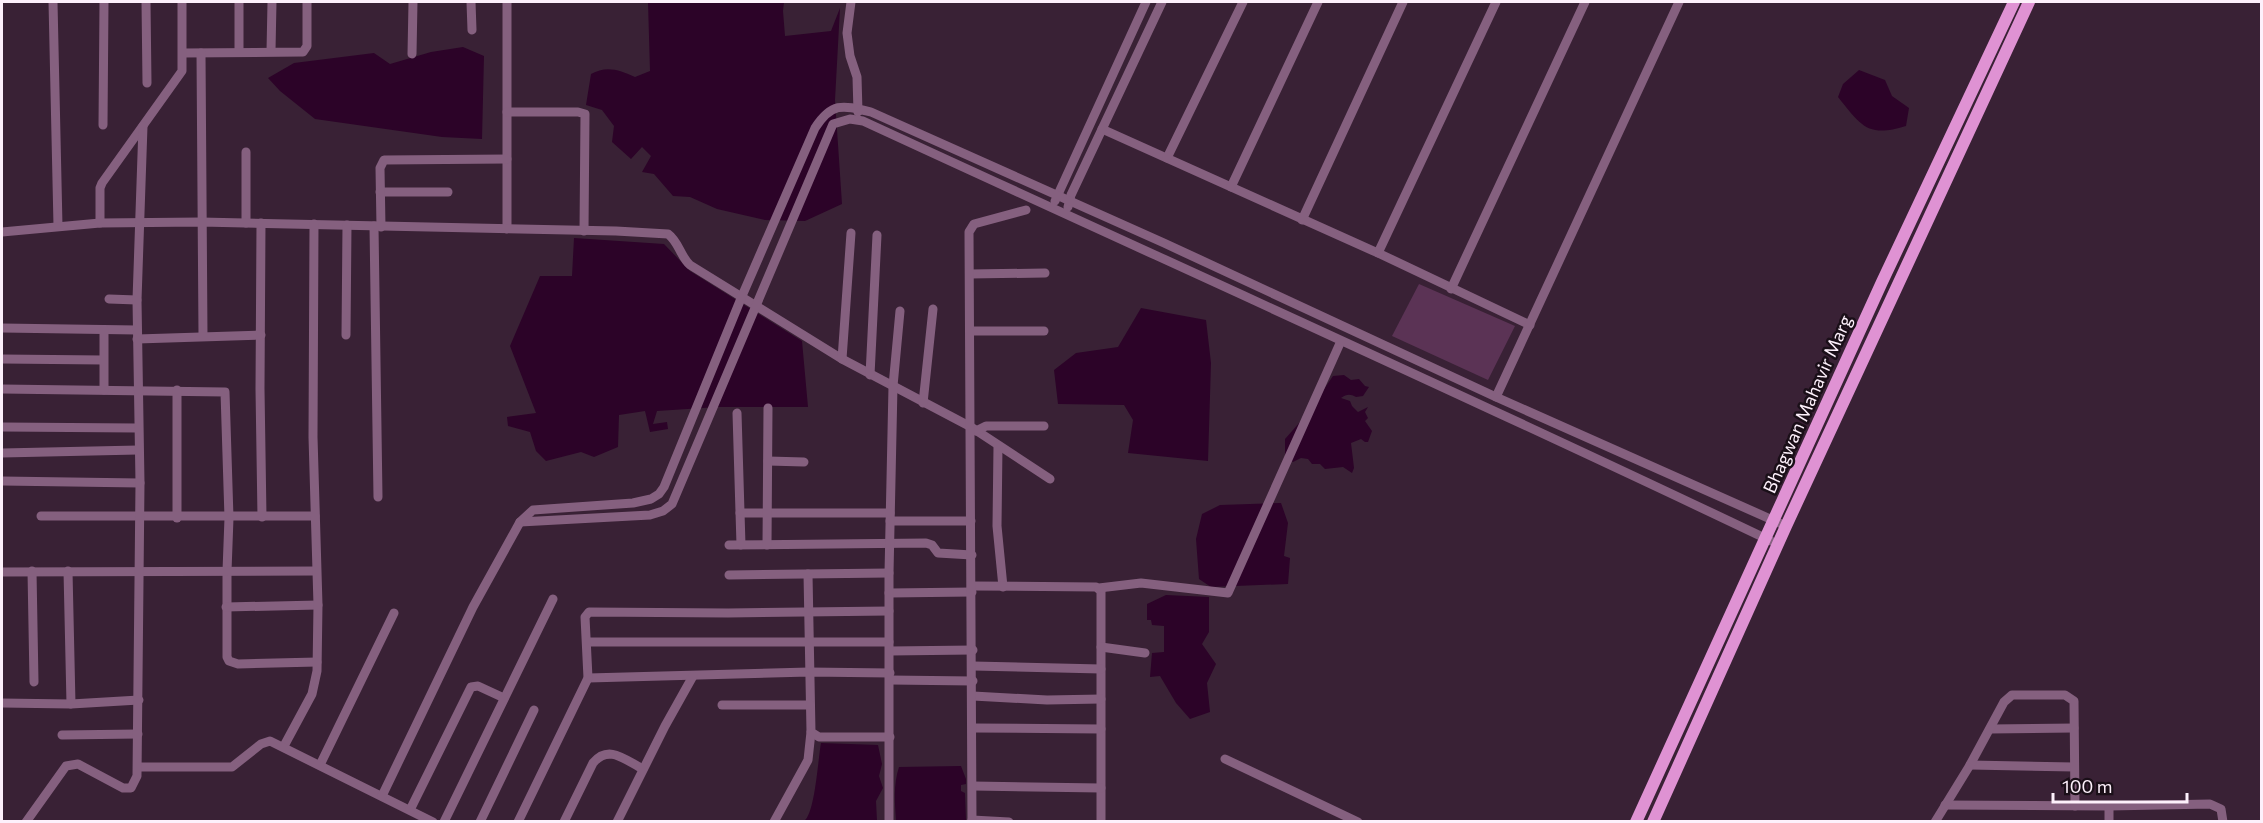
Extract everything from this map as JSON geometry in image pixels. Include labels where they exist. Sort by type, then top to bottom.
[{"type":"main road","name":"Bhagwan Mahavir Marg","points":[[1653,822],[1882,282],[2014,2]]},
{"type":"main road","name":"Bhagwan Mahavir Marg","points":[[1780,523],[2029,2]]},
{"type":"main road","name":"Bhagwan Mahavir Marg","points":[[1636,822],[1772,541]]},
{"type":"street","points":[[53,2],[58,226]]},
{"type":"street","points":[[103,125],[104,2]]},
{"type":"street","points":[[146,2],[147,83]]},
{"type":"street","points":[[100,223],[100,189],[182,71],[182,2]]},
{"type":"street","points":[[239,2],[239,51]]},
{"type":"street","points":[[271,51],[272,2]]},
{"type":"street","points":[[183,53],[298,52],[306,50],[307,2]]},
{"type":"street","points":[[412,54],[413,2]]},
{"type":"street","points":[[471,2],[472,30]]},
{"type":"street","points":[[507,2],[507,229]]},
{"type":"street","points":[[851,2],[847,33],[850,56],[857,77],[858,120]]},
{"type":"street","points":[[1052,208],[1146,2]]},
{"type":"street","points":[[1066,214],[1102,129],[1161,2]]},
{"type":"street","points":[[1167,158],[1243,2]]},
{"type":"street","points":[[1231,187],[1318,2]]},
{"type":"street","points":[[1302,220],[1403,2]]},
{"type":"street","points":[[1377,253],[1496,2]]},
{"type":"street","points":[[1451,289],[1585,2]]},
{"type":"street","points":[[1496,397],[1678,2]]},
{"type":"street","points":[[201,53],[204,336]]},
{"type":"street","points":[[382,796],[473,607],[520,522],[532,510],[633,502],[651,499],[659,494],[815,128],[825,113],[843,107],[871,112],[1496,397],[1780,523]]},
{"type":"street","points":[[507,112],[578,112],[585,114],[584,231]]},
{"type":"street","points":[[520,522],[650,515],[663,511],[672,504],[833,124],[850,119],[858,120],[1066,214],[1570,445],[1772,541]]},
{"type":"street","points":[[26,822],[66,766],[78,764],[127,788],[135,782],[138,767],[140,483],[136,300],[142,126]]},
{"type":"street","points":[[1102,129],[1530,325]]},
{"type":"street","points":[[246,152],[246,223]]},
{"type":"street","points":[[378,497],[377,226],[380,168],[384,160],[507,159]]},
{"type":"street","points":[[380,192],[448,192]]},
{"type":"street","points":[[1009,822],[972,821],[971,227],[974,224],[1026,210]]},
{"type":"street","points":[[2,232],[100,223],[201,222],[668,234],[677,242],[683,257],[690,265],[842,359],[973,429],[1050,479]]},
{"type":"street","points":[[261,223],[262,517]]},
{"type":"street","points":[[284,746],[312,694],[317,662],[314,224]]},
{"type":"street","points":[[346,335],[347,225]]},
{"type":"street","points":[[842,359],[851,233]]},
{"type":"street","points":[[870,375],[878,235]]},
{"type":"street","points":[[970,274],[1045,273]]},
{"type":"street","points":[[109,299],[136,300]]},
{"type":"street","points":[[923,402],[933,309]]},
{"type":"street","points":[[889,822],[892,386],[900,310]]},
{"type":"street","points":[[2,328],[104,330],[137,334],[204,336],[261,334]]},
{"type":"street","points":[[104,330],[104,390]]},
{"type":"street","points":[[971,331],[1044,331]]},
{"type":"street","points":[[889,593],[1003,587],[1099,588],[1141,583],[1228,593],[1341,341]]},
{"type":"street","points":[[2,359],[103,360]]},
{"type":"street","points":[[2,389],[225,392],[229,518],[226,571],[227,657],[229,661],[238,664],[317,662]]},
{"type":"street","points":[[177,390],[177,518]]},
{"type":"street","points":[[767,545],[768,408]]},
{"type":"street","points":[[737,413],[741,545]]},
{"type":"street","points":[[973,429],[986,426],[1044,426]]},
{"type":"street","points":[[2,427],[137,428]]},
{"type":"street","points":[[999,446],[997,526],[1003,587]]},
{"type":"street","points":[[2,453],[138,450]]},
{"type":"street","points":[[768,461],[804,462]]},
{"type":"street","points":[[2,481],[140,483]]},
{"type":"street","points":[[740,513],[971,521]]},
{"type":"street","points":[[41,516],[229,518],[315,516]]},
{"type":"street","points":[[729,545],[930,544],[938,554],[972,555]]},
{"type":"street","points":[[32,571],[34,682]]},
{"type":"street","points":[[68,571],[71,704]]},
{"type":"street","points":[[2,572],[316,571]]},
{"type":"street","points":[[729,575],[889,573]]},
{"type":"street","points":[[774,822],[808,760],[811,732],[808,574]]},
{"type":"street","points":[[1099,588],[1102,595],[1101,822]]},
{"type":"street","points":[[444,822],[553,599]]},
{"type":"street","points":[[226,607],[318,605]]},
{"type":"street","points":[[518,822],[588,678],[586,613],[592,611],[889,611]]},
{"type":"street","points":[[320,765],[394,613]]},
{"type":"street","points":[[587,642],[808,642],[973,650]]},
{"type":"street","points":[[1101,647],[1145,653]]},
{"type":"street","points":[[973,666],[1101,669]]},
{"type":"street","points":[[588,678],[809,672],[973,681]]},
{"type":"street","points":[[617,822],[693,676]]},
{"type":"street","points":[[410,810],[471,687],[478,686],[504,698]]},
{"type":"street","points":[[1935,822],[2008,697],[2019,694],[2070,697],[2074,701],[2075,806]]},
{"type":"street","points":[[973,696],[1047,700],[1101,699]]},
{"type":"street","points":[[2,703],[71,704],[139,700]]},
{"type":"street","points":[[722,705],[810,705]]},
{"type":"street","points":[[480,822],[534,710]]},
{"type":"street","points":[[973,728],[1101,729]]},
{"type":"street","points":[[1990,729],[2074,728]]},
{"type":"street","points":[[811,732],[819,737],[890,737]]},
{"type":"street","points":[[62,735],[138,734]]},
{"type":"street","points":[[138,767],[232,767],[265,741],[270,741],[433,822]]},
{"type":"street","points":[[564,822],[593,763],[600,756],[615,754],[643,769]]},
{"type":"street","points":[[1225,759],[1358,822]]},
{"type":"street","points":[[1970,765],[2074,767]]},
{"type":"street","points":[[973,786],[1101,788]]},
{"type":"street","points":[[1945,805],[2210,804],[2221,809],[2223,822]]},
{"type":"street","points":[[2109,806],[2109,822]]},
{"type":"shaded area","points":[[648,2],[784,2],[785,36],[831,31],[840,8],[835,100],[842,204],[805,221],[765,220],[717,209],[690,197],[673,196],[654,174],[642,172],[651,156],[642,147],[631,159],[612,142],[614,126],[602,110],[586,105],[591,74],[602,70],[613,70],[635,77],[650,71]]},
{"type":"shaded area","points":[[463,47],[484,56],[482,139],[442,137],[315,119],[280,91],[268,78],[294,63],[374,53],[390,64],[431,52]]},
{"type":"shaded area","points":[[1859,70],[1885,80],[1892,96],[1909,108],[1906,126],[1883,131],[1874,130],[1866,127],[1853,115],[1838,97],[1843,84]]},
{"type":"shaded area","points":[[574,238],[664,244],[690,271],[802,341],[808,407],[718,407],[657,411],[653,424],[667,422],[668,429],[650,432],[645,411],[619,415],[618,447],[594,457],[581,452],[546,461],[536,451],[530,432],[508,426],[507,417],[536,413],[510,346],[540,276],[572,276]]},
{"type":"shaded area","points":[[1419,284],[1515,326],[1488,380],[1392,336]]},
{"type":"shaded area","points":[[1141,308],[1206,320],[1211,363],[1208,461],[1128,453],[1133,420],[1124,405],[1058,404],[1054,370],[1076,353],[1118,347]]},
{"type":"shaded area","points":[[1344,375],[1351,380],[1359,379],[1369,387],[1363,396],[1348,395],[1341,398],[1350,401],[1358,412],[1368,407],[1365,412],[1368,418],[1365,421],[1372,431],[1368,442],[1361,439],[1351,443],[1354,468],[1352,473],[1343,467],[1325,469],[1320,464],[1312,464],[1308,459],[1301,458],[1293,462],[1285,456],[1285,439],[1307,414],[1333,376]]},
{"type":"shaded area","points":[[1281,503],[1288,523],[1284,556],[1290,558],[1288,584],[1211,587],[1199,579],[1196,539],[1202,514],[1220,505]]},
{"type":"shaded area","points":[[1166,595],[1209,597],[1209,632],[1202,644],[1216,664],[1207,683],[1210,712],[1190,719],[1176,703],[1160,676],[1150,677],[1152,653],[1164,652],[1164,626],[1152,625],[1151,620],[1147,620],[1147,604]]},
{"type":"shaded area","points":[[821,743],[878,745],[882,764],[879,776],[883,788],[876,801],[877,821],[804,821],[811,808]]},
{"type":"shaded area","points":[[961,766],[966,779],[966,784],[961,785],[961,791],[965,793],[966,821],[896,821],[895,787],[899,767]]}]
